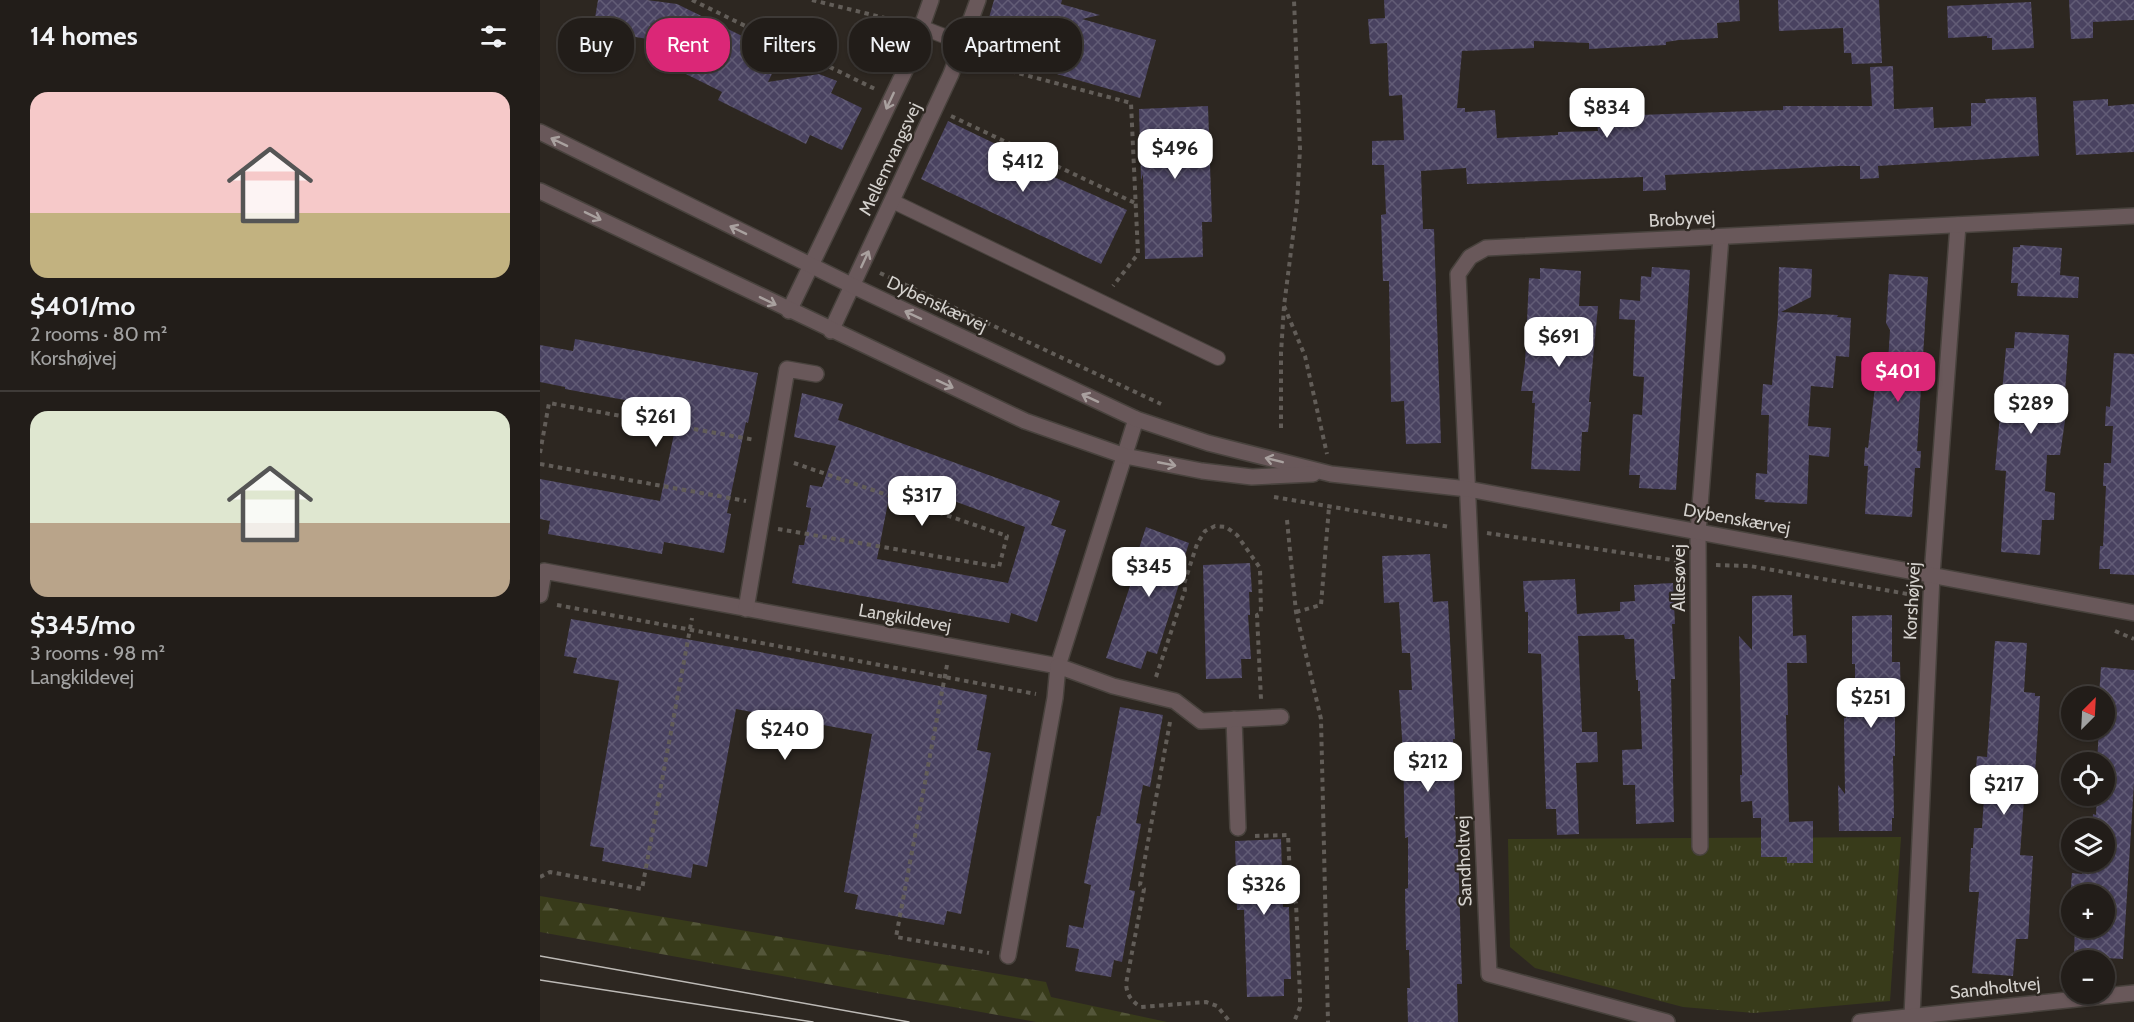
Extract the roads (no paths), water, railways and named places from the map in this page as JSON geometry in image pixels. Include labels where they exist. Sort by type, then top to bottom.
[{"type":"street","name":"Mellemvangsvej","points":[[924,18],[931,0]]},
{"type":"street","name":"Mellemvangsvej","points":[[971,18],[978,0]]},
{"type":"street","name":"Mellemvangsvej","points":[[789,311],[904,72]]},
{"type":"street","name":"Mellemvangsvej","points":[[831,330],[863,265],[950,72]]},
{"type":"street","name":"Dybenskærvej","points":[[540,132],[853,286],[1136,419],[1208,443],[1331,474],[1468,489],[2134,613]]},
{"type":"street","name":"Dybenskærvej","points":[[540,191],[1025,421],[1125,456],[1202,471],[1252,477],[1331,474]]},
{"type":"street","name":"Brobyvej","points":[[1468,489],[1458,274],[1470,257],[1486,248],[2134,216]]},
{"type":"street","name":"Korshøjvej","points":[[1912,1016],[1932,575],[1958,225]]},
{"type":"street","name":"Allesøvej","points":[[1700,847],[1698,532],[1721,237]]},
{"type":"street","points":[[746,609],[787,369],[816,374]]},
{"type":"street","points":[[1008,956],[1055,698],[1058,666],[1136,419]]},
{"type":"street","name":"Sandholtvej","points":[[1468,489],[1489,974],[1667,1022]]},
{"type":"street","name":"Langkildevej","points":[[546,599],[544,571],[1058,666],[1113,686],[1175,701],[1201,721],[1281,717]]},
{"type":"street","points":[[1234,719],[1238,828]]},
{"type":"street","name":"Sandholtvej","points":[[1860,1022],[2134,993]]},
{"type":"lane","points":[[892,201],[1218,358]]},
{"type":"tram line","points":[[540,956],[909,1022]]},
{"type":"tram line","points":[[540,980],[813,1022]]}]
